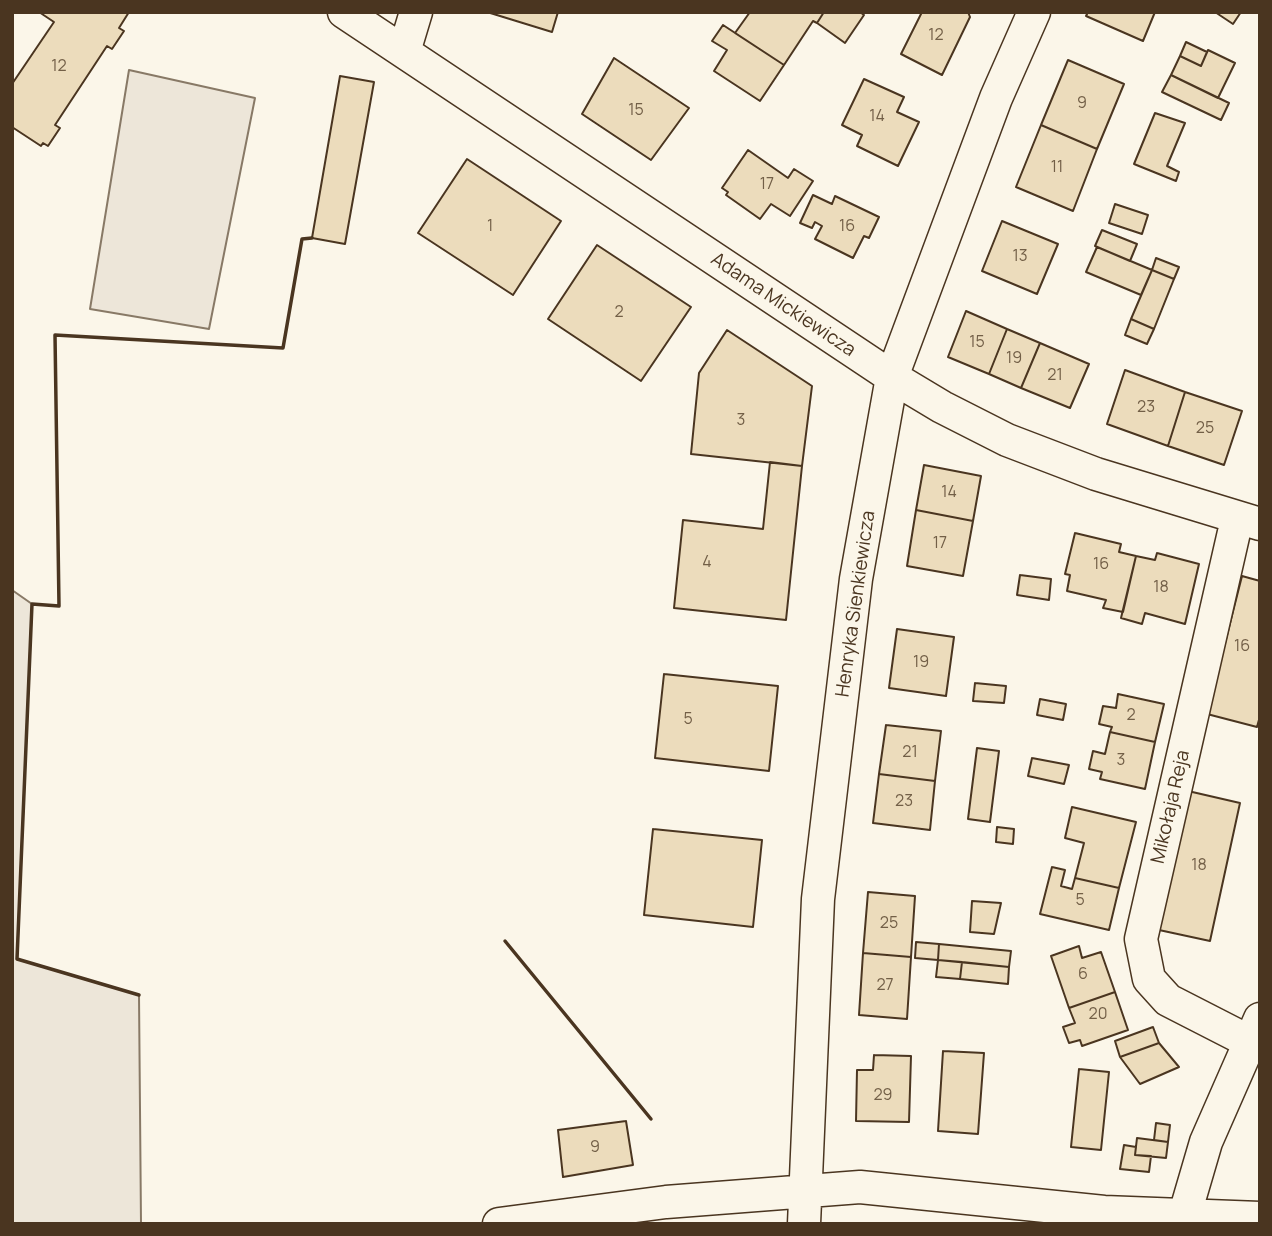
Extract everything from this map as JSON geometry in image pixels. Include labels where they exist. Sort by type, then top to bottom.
[{"type":"street","name":"Adama Mickiewicza","points":[[344,12],[892,377],[1007,440],[1096,474],[1248,521]]},
{"type":"street","points":[[404,52],[416,12]]},
{"type":"street","name":"Henryka Sienkiewicza","points":[[804,1224],[818,899],[856,579],[892,377],[996,98],[1034,12]]},
{"type":"street","name":"Mikołaja Reja","points":[[1248,521],[1141,939],[1149,979],[1168,1000],[1255,1030]]},
{"type":"street","points":[[1182,1220],[1206,1142],[1255,1030]]},
{"type":"street","points":[[508,1223],[666,1202],[860,1187],[1182,1220],[1260,1218]]},
{"type":"shaded area","points":[[129,70],[255,98],[209,329],[90,309]]},
{"type":"shaded area","points":[[12,590],[32,604],[17,959],[139,995],[141,1224],[12,1224]]},
{"type":"building","points":[[39,12],[129,12],[119,28],[124,31],[112,49],[107,46],[55,125],[60,128],[48,146],[43,143],[41,146],[12,127],[12,84],[54,22]]},
{"type":"building","points":[[487,12],[558,12],[552,32]]},
{"type":"building","points":[[750,12],[824,12],[817,23],[813,21],[784,65],[735,33]]},
{"type":"building","points":[[824,12],[860,12],[864,15],[845,43],[817,23]]},
{"type":"building","points":[[922,12],[968,12],[970,17],[942,75],[901,54]]},
{"type":"building","points":[[1088,12],[1155,12],[1143,41],[1086,16]]},
{"type":"building","points":[[1215,12],[1241,12],[1233,24]]},
{"type":"building","points":[[723,25],[784,65],[760,101],[714,71],[727,50],[712,41]]},
{"type":"building","points":[[1186,42],[1207,52],[1201,66],[1180,56]]},
{"type":"building","points":[[1208,50],[1235,63],[1218,98],[1171,75],[1180,56],[1201,66]]},
{"type":"building","points":[[614,58],[689,108],[651,160],[582,114]]},
{"type":"building","points":[[1068,60],[1124,84],[1097,149],[1041,125]]},
{"type":"building","points":[[1171,75],[1229,103],[1221,120],[1162,92]]},
{"type":"building","points":[[340,76],[374,82],[345,244],[312,238]]},
{"type":"building","points":[[864,79],[904,97],[897,112],[919,122],[898,166],[857,146],[862,135],[842,125]]},
{"type":"building","points":[[1155,113],[1185,123],[1167,166],[1179,172],[1176,181],[1134,164]]},
{"type":"building","points":[[1041,125],[1097,149],[1073,211],[1016,187]]},
{"type":"building","points":[[748,150],[788,178],[794,169],[813,181],[790,216],[771,204],[760,219],[726,195],[728,192],[722,188]]},
{"type":"building","points":[[467,159],[561,221],[513,295],[418,233]]},
{"type":"building","points":[[813,195],[832,204],[835,196],[879,217],[869,238],[864,236],[853,258],[815,239],[822,226],[815,222],[812,228],[800,223]]},
{"type":"building","points":[[1115,204],[1148,215],[1142,234],[1109,223]]},
{"type":"building","points":[[1002,221],[1058,244],[1037,294],[982,271]]},
{"type":"building","points":[[1102,230],[1137,244],[1130,261],[1095,246]]},
{"type":"building","points":[[597,245],[691,307],[641,381],[548,319]]},
{"type":"building","points":[[1097,247],[1152,270],[1141,295],[1086,272]]},
{"type":"building","points":[[1156,258],[1179,267],[1174,279],[1152,270]]},
{"type":"building","points":[[1152,270],[1174,279],[1154,329],[1131,319]]},
{"type":"building","points":[[966,311],[1007,329],[989,374],[948,357]]},
{"type":"building","points":[[1131,319],[1154,329],[1147,344],[1125,335]]},
{"type":"building","points":[[1007,329],[1040,343],[1021,388],[989,374]]},
{"type":"building","points":[[727,330],[812,386],[802,466],[691,454],[699,373]]},
{"type":"building","points":[[1040,343],[1089,364],[1070,408],[1021,388]]},
{"type":"building","points":[[1125,370],[1185,392],[1168,446],[1107,424]]},
{"type":"building","points":[[1185,392],[1242,411],[1224,465],[1168,446]]},
{"type":"building","points":[[770,462],[802,466],[786,620],[674,608],[683,520],[763,529]]},
{"type":"building","points":[[924,465],[981,476],[973,521],[916,510]]},
{"type":"building","points":[[916,510],[973,521],[963,576],[907,566]]},
{"type":"building","points":[[1075,533],[1121,544],[1119,552],[1136,556],[1123,612],[1103,608],[1106,600],[1067,591],[1070,575],[1065,574]]},
{"type":"building","points":[[1157,553],[1199,564],[1185,624],[1145,613],[1142,624],[1121,618],[1136,556],[1155,560]]},
{"type":"building","points":[[1020,575],[1051,579],[1049,600],[1017,595]]},
{"type":"building","points":[[1242,576],[1260,581],[1260,716],[1257,727],[1207,714]]},
{"type":"building","points":[[897,629],[954,637],[946,696],[889,688]]},
{"type":"building","points":[[664,674],[778,686],[769,771],[655,758]]},
{"type":"building","points":[[975,683],[1006,686],[1004,703],[973,701]]},
{"type":"building","points":[[1118,694],[1164,704],[1155,742],[1110,732],[1112,727],[1099,724],[1103,706],[1116,708]]},
{"type":"building","points":[[1040,699],[1066,704],[1063,720],[1037,715]]},
{"type":"building","points":[[886,725],[941,731],[935,781],[879,774]]},
{"type":"building","points":[[1110,732],[1155,742],[1145,789],[1100,779],[1102,772],[1089,769],[1093,751],[1105,754]]},
{"type":"building","points":[[977,748],[999,751],[990,822],[968,819]]},
{"type":"building","points":[[1032,758],[1069,765],[1064,784],[1028,776]]},
{"type":"building","points":[[879,774],[935,781],[930,830],[873,823]]},
{"type":"building","points":[[1188,791],[1240,803],[1210,941],[1159,930]]},
{"type":"building","points":[[1072,807],[1136,822],[1119,888],[1075,878],[1084,843],[1065,838]]},
{"type":"building","points":[[997,827],[1014,829],[1013,844],[996,842]]},
{"type":"building","points":[[653,829],[762,840],[753,927],[644,915]]},
{"type":"building","points":[[1052,867],[1065,870],[1061,886],[1072,889],[1075,878],[1119,888],[1109,930],[1040,914]]},
{"type":"building","points":[[868,892],[915,896],[911,957],[863,953]]},
{"type":"building","points":[[972,901],[1001,903],[994,934],[970,932]]},
{"type":"building","points":[[916,942],[939,944],[938,960],[915,958]]},
{"type":"building","points":[[939,944],[1011,951],[1009,967],[938,960]]},
{"type":"building","points":[[1079,946],[1082,958],[1101,952],[1115,992],[1069,1008],[1051,956]]},
{"type":"building","points":[[863,953],[911,957],[907,1019],[859,1015]]},
{"type":"building","points":[[938,960],[962,962],[960,979],[936,977]]},
{"type":"building","points":[[962,962],[1009,967],[1008,984],[960,979]]},
{"type":"building","points":[[1115,992],[1128,1030],[1082,1046],[1080,1040],[1069,1043],[1063,1027],[1075,1023],[1069,1008]]},
{"type":"building","points":[[1153,1027],[1159,1043],[1120,1057],[1115,1041]]},
{"type":"building","points":[[1159,1043],[1179,1067],[1140,1084],[1120,1057]]},
{"type":"building","points":[[943,1051],[984,1053],[978,1134],[938,1131]]},
{"type":"building","points":[[874,1055],[911,1056],[909,1122],[856,1121],[857,1070],[873,1070]]},
{"type":"building","points":[[1079,1069],[1109,1072],[1101,1150],[1071,1147]]},
{"type":"building","points":[[626,1121],[633,1165],[563,1177],[558,1130]]},
{"type":"building","points":[[1156,1123],[1170,1125],[1168,1142],[1154,1140]]},
{"type":"building","points":[[1137,1138],[1168,1142],[1166,1158],[1135,1155]]},
{"type":"building","points":[[1124,1145],[1136,1147],[1135,1155],[1151,1156],[1149,1172],[1120,1169]]},
{"type":"wall","points":[[139,995],[17,959],[32,604],[59,606],[55,335],[283,348],[302,239],[312,238]]},
{"type":"wall","points":[[505,941],[651,1119]]}]
